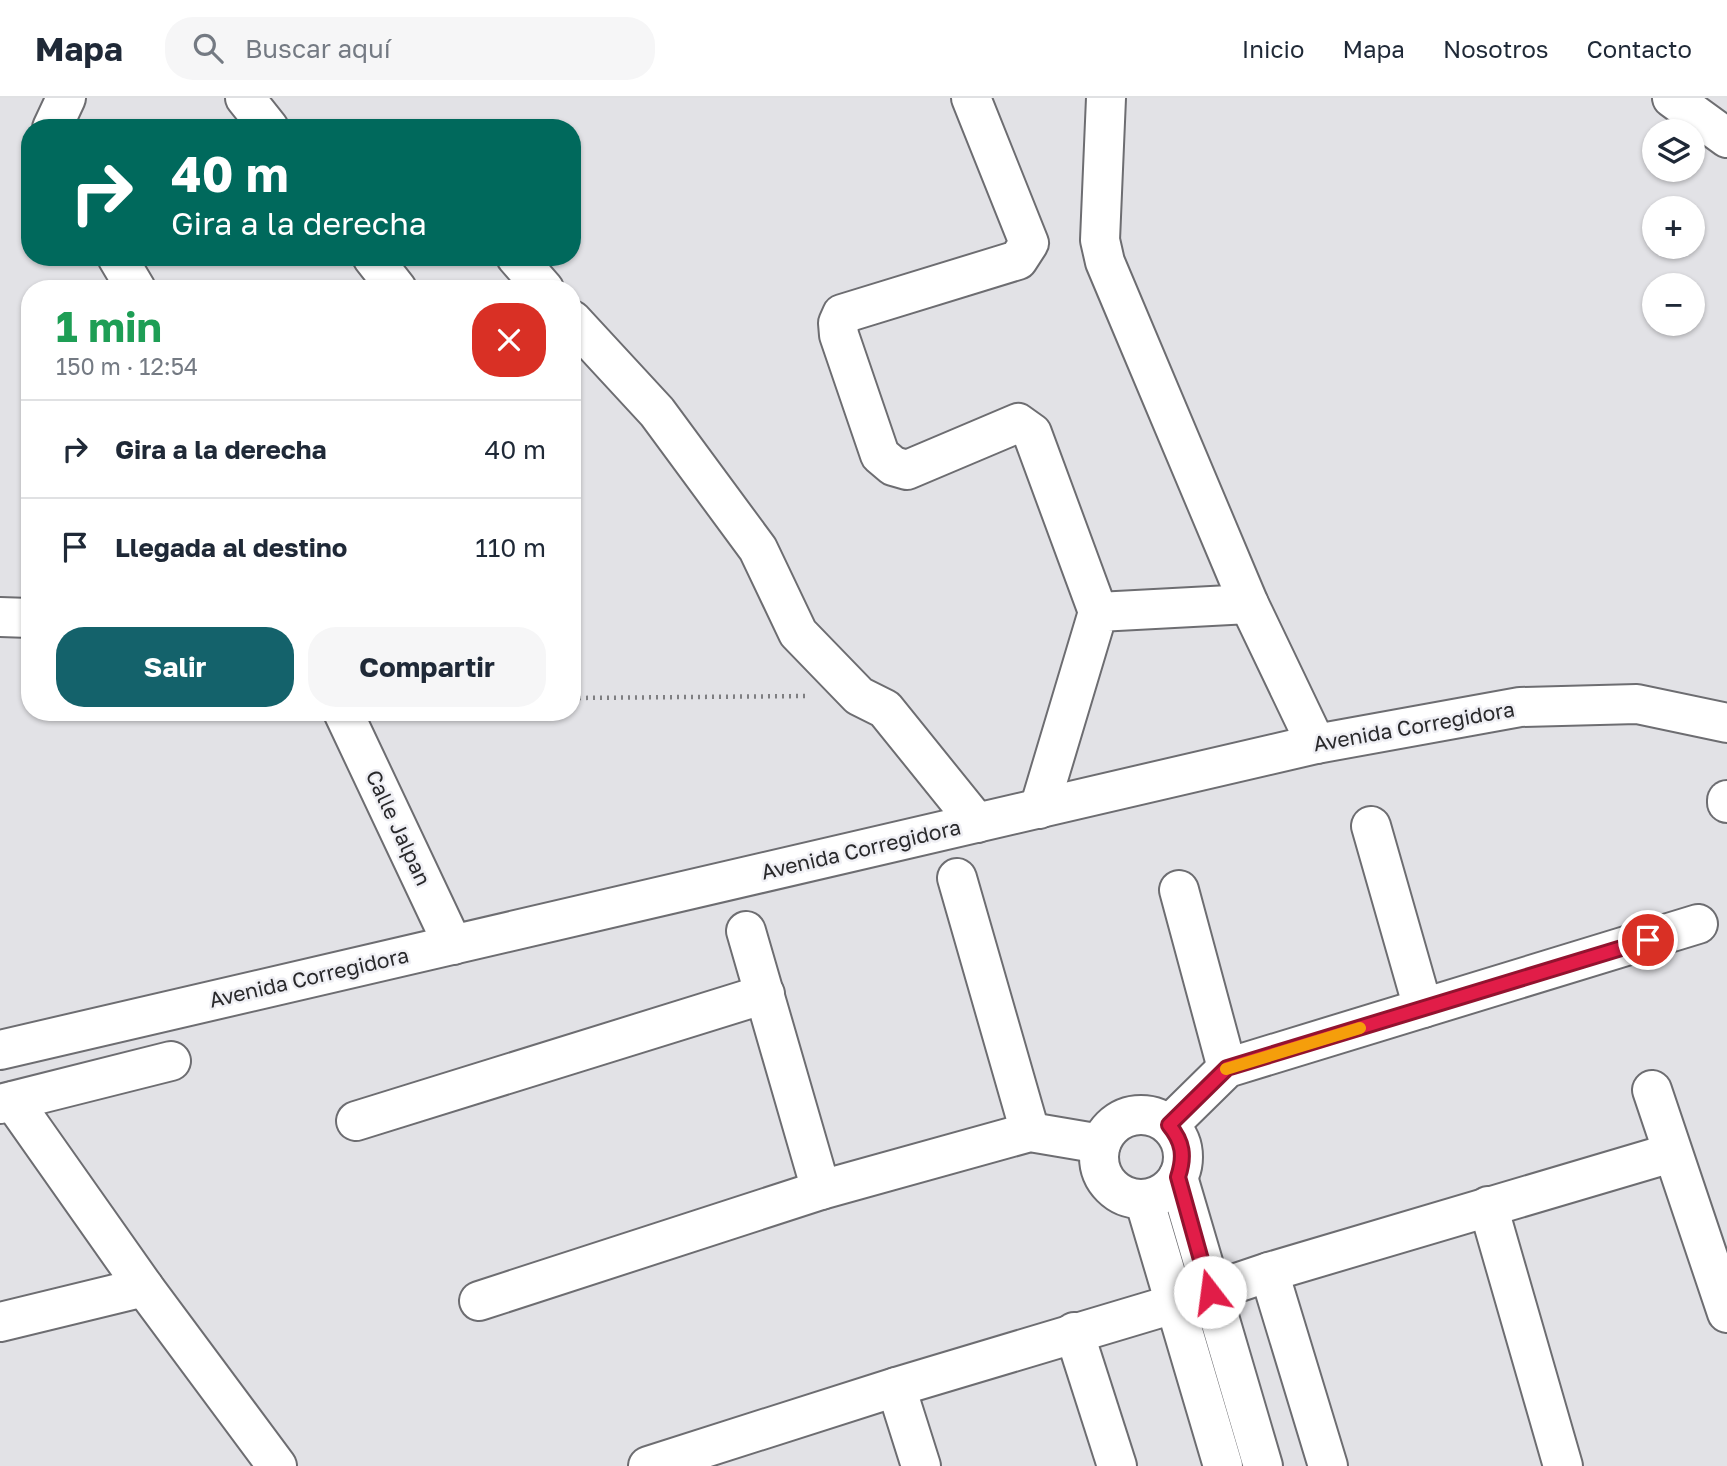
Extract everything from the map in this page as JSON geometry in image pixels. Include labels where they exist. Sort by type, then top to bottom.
[{"type":"street","points":[[56,119],[66,98]]},
{"type":"street","points":[[246,98],[262,119]]},
{"type":"street","points":[[971,98],[1029,243],[1026,252],[1018,260],[842,314],[838,323],[839,335],[880,455],[893,466],[907,470],[1018,423],[1027,426],[1032,433],[1098,612],[1039,809]]},
{"type":"street","points":[[1106,98],[1100,240],[1105,262],[1249,604],[1316,744]]},
{"type":"street","points":[[1672,98],[1727,138]]},
{"type":"street","points":[[379,266],[390,280]]},
{"type":"street","points":[[524,266],[536,280]]},
{"type":"street","points":[[581,330],[657,412],[758,550],[798,633],[859,696],[885,709],[977,823]]},
{"type":"street","points":[[1098,612],[1249,604]]},
{"type":"street","points":[[0,617],[21,618]]},
{"type":"street","name":"Avenida Corregidora","points":[[0,1050],[1316,744],[1520,707],[1637,704],[1727,723]]},
{"type":"street","name":"Calle Jalpan","points":[[346,721],[453,945]]},
{"type":"street","points":[[1371,826],[1423,1009]]},
{"type":"street","points":[[957,878],[1030,1132]]},
{"type":"street","points":[[1179,890],[1227,1068]]},
{"type":"street","points":[[1169,1125],[1227,1068],[1699,925]]},
{"type":"street","points":[[746,931],[821,1190]]},
{"type":"street","points":[[356,1121],[765,994]]},
{"type":"street","points":[[171,1061],[6,1102],[277,1466]]},
{"type":"street","points":[[1652,1090],[1727,1313]]},
{"type":"street","points":[[1143,1114],[1169,1125],[1182,1149],[1183,1163],[1178,1177],[1169,1188],[1144,1199],[1130,1198],[1108,1183],[1101,1171],[1101,1144],[1107,1131],[1129,1116],[1143,1114]]},
{"type":"street","points":[[479,1301],[821,1190],[1030,1132],[1101,1144]]},
{"type":"street","points":[[648,1466],[1074,1332],[1194,1298],[1269,1272],[1671,1153]]},
{"type":"street","points":[[1178,1177],[1194,1298],[1223,1466]]},
{"type":"street","points":[[1144,1199],[1194,1298],[1263,1466]]},
{"type":"street","points":[[1488,1206],[1563,1466]]},
{"type":"street","points":[[1269,1272],[1328,1466]]},
{"type":"street","points":[[0,1322],[144,1287]]},
{"type":"street","points":[[1074,1332],[1116,1466]]},
{"type":"street","points":[[896,1387],[921,1466]]},
{"type":"path","points":[[581,698],[859,696]]},
{"type":"slow traffic","points":[[1226,1069],[1360,1028]]},
{"type":"route","points":[[1210,1292],[1178,1177],[1183,1163],[1182,1149],[1178,1136],[1169,1125],[1227,1068],[1648,940]]}]
